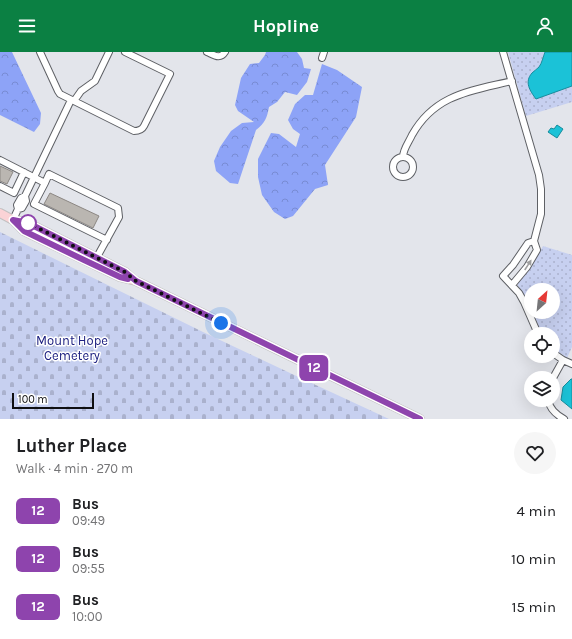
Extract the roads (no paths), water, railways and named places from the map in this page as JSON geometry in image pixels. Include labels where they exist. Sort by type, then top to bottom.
[{"type":"main road","points":[[0,214],[13,220],[28,223],[125,272],[136,281]]},
{"type":"main road","points":[[13,220],[24,231],[120,277],[136,281],[420,419]]},
{"type":"street","points":[[40,52],[58,91],[62,95],[134,131],[140,130],[143,127],[170,74],[125,52]]},
{"type":"street","points":[[13,220],[18,209],[22,208],[26,201],[25,196],[72,100],[94,81],[109,52]]},
{"type":"street","points":[[207,52],[216,56],[223,54]]},
{"type":"street","points":[[504,52],[539,175],[542,214],[534,241],[536,250],[527,268],[512,285]]},
{"type":"street","points":[[403,157],[406,147],[420,122],[432,109],[451,97],[512,81]]},
{"type":"street","points":[[0,160],[45,183]]},
{"type":"street","points":[[0,186],[14,193],[24,172]]},
{"type":"street","points":[[97,257],[107,240],[119,217],[118,208],[50,174],[34,204],[107,240]]},
{"type":"street","points":[[534,241],[528,243],[503,276],[519,293],[535,327]]},
{"type":"street","points":[[560,358],[572,364]]},
{"type":"street","points":[[557,371],[563,360]]},
{"type":"street","points":[[551,407],[554,412],[564,419]]},
{"type":"park label","name":"Mount Hope Cemetery","points":[[72,348]]}]
